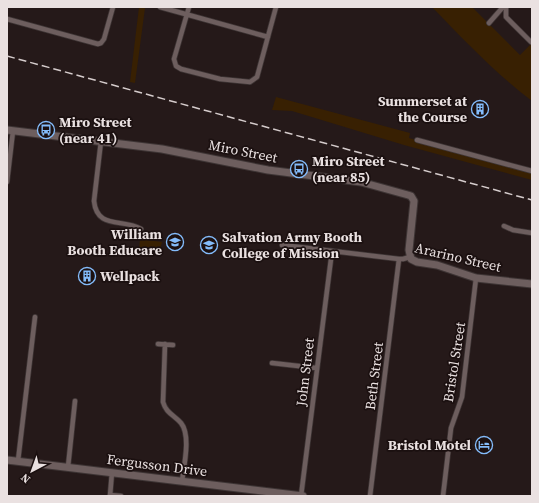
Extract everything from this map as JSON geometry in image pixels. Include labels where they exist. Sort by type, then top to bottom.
[{"type":"street","points":[[7,19],[98,44],[104,39],[113,7]]},
{"type":"street","points":[[160,7],[268,37]]},
{"type":"street","points":[[189,7],[174,60],[176,66],[181,69],[217,79],[252,81],[257,76],[276,7]]},
{"type":"street","points":[[490,23],[505,7]]},
{"type":"street","points":[[505,7],[506,17],[531,42]]},
{"type":"street","points":[[7,182],[10,130]]},
{"type":"street","name":"Miro Street","points":[[10,130],[162,149],[283,172],[361,182],[408,195],[411,196],[414,201],[415,207],[409,250],[410,257]]},
{"type":"street","points":[[417,140],[532,171]]},
{"type":"street","points":[[101,142],[94,201],[97,213],[104,220],[141,228]]},
{"type":"street","points":[[504,226],[513,230],[532,233]]},
{"type":"street","name":"Ararino Street","points":[[282,245],[399,259],[410,257],[417,262],[437,265],[476,278],[532,284]]},
{"type":"street","name":"John Street","points":[[302,496],[316,368],[332,251]]},
{"type":"street","name":"Beth Street","points":[[370,496],[399,259]]},
{"type":"street","name":"Bristol Street","points":[[443,496],[451,428],[462,398],[476,278]]},
{"type":"street","points":[[18,461],[35,317]]},
{"type":"street","points":[[158,344],[173,345]]},
{"type":"street","points":[[165,344],[163,402],[165,408],[180,423],[186,433],[182,481]]},
{"type":"street","points":[[272,363],[316,368]]},
{"type":"street","points":[[68,467],[75,401]]},
{"type":"street","name":"Fergusson Drive","points":[[7,460],[182,481],[270,494],[302,496]]},
{"type":"street","points":[[112,472],[110,495],[121,496]]},
{"type":"shaded area","points":[[139,7],[145,8],[135,83],[130,82]]},
{"type":"shaded area","points":[[432,7],[472,7],[520,55],[532,43],[532,101],[493,68]]},
{"type":"shaded area","points":[[276,97],[410,133],[409,138],[532,173],[532,180],[404,145],[292,111],[272,110]]},
{"type":"shaded area","points":[[140,239],[162,242],[159,253],[139,250]]},
{"type":"railway","points":[[7,56],[532,200]]},
{"type":"place","name":"Summerset at the Course","points":[[480,109]]},
{"type":"place","name":"Miro Street (near 41)","points":[[46,130]]},
{"type":"place","name":"Miro Street (near 85)","points":[[299,169]]},
{"type":"place","name":"William Booth Educare","points":[[175,242]]},
{"type":"place","name":"Salvation Army Booth College of Mission","points":[[209,245]]},
{"type":"place","name":"Wellpack","points":[[87,276]]},
{"type":"place","name":"Bristol Motel","points":[[484,445]]}]
